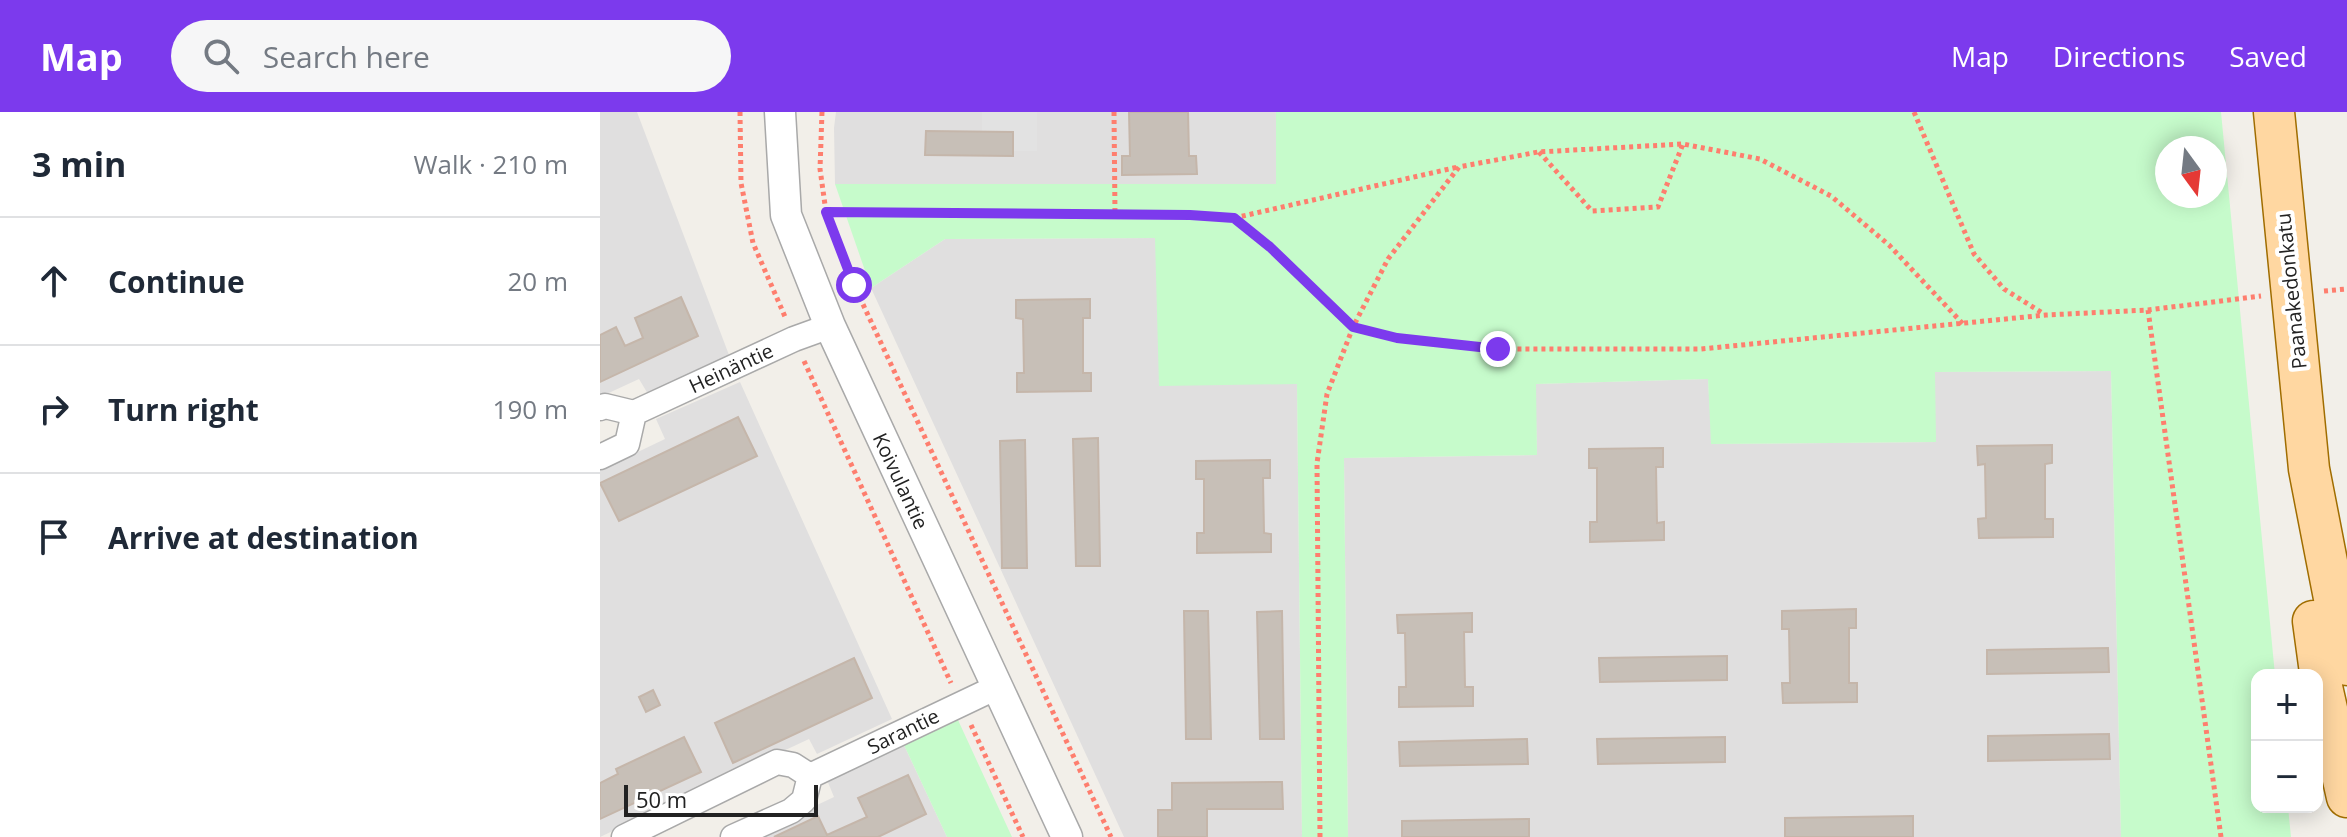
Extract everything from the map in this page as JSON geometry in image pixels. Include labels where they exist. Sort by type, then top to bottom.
[{"type":"main road","name":"Paanakedonkatu","points":[[2274,112],[2309,469],[2347,665]]},
{"type":"main road","name":"Paanakedonkatu","points":[[2309,469],[2305,535],[2311,609],[2322,687],[2347,797]]},
{"type":"street","name":"Koivulantie","points":[[780,112],[786,215],[830,326],[1067,837]]},
{"type":"street","name":"Heinäntie","points":[[634,413],[794,339],[830,326]]},
{"type":"street","points":[[600,408],[605,406],[634,413],[627,444],[600,457]]},
{"type":"street","name":"Sarantie","points":[[810,776],[997,687]]},
{"type":"street","points":[[637,834],[777,762],[793,765],[810,776],[804,800],[791,811],[733,837]]},
{"type":"path","points":[[740,112],[741,183],[753,243],[794,339],[1023,837]]},
{"type":"path","points":[[822,112],[820,169],[826,212],[854,285],[1111,837]]},
{"type":"path","points":[[1114,112],[1115,214]]},
{"type":"path","points":[[1914,112],[1974,254],[2004,289],[2046,315]]},
{"type":"path","points":[[826,212],[1234,218],[1538,152],[1683,144],[1760,159],[1831,196],[1889,245],[1963,324]]},
{"type":"path","points":[[1538,152],[1592,211],[1658,207],[1683,144]]},
{"type":"path","points":[[1320,837],[1317,463],[1327,394],[1353,327],[1388,259],[1459,167]]},
{"type":"path","points":[[1234,218],[1270,247],[1353,327],[1397,338],[1498,349],[1701,349],[2046,315],[2148,310],[2270,295]]},
{"type":"path","points":[[2314,291],[2347,289]]},
{"type":"path","points":[[2148,310],[2221,837]]},
{"type":"shaded area","points":[[600,112],[637,112],[729,355],[648,394],[639,379],[600,397]]},
{"type":"shaded area","points":[[836,112],[1276,112],[1276,184],[835,184]]},
{"type":"shaded area","points":[[982,112],[1037,112],[1037,151],[1013,151],[1013,132],[982,132]]},
{"type":"shaded area","points":[[1156,238],[1297,384],[1302,837],[1124,837],[871,288],[945,239]]},
{"type":"shaded area","points":[[2111,371],[2121,837],[1348,837],[1344,458],[1537,455],[1535,384],[1708,379],[1712,444],[1935,442],[1934,372]]},
{"type":"shaded area","points":[[740,382],[892,719],[817,754],[809,739],[600,837],[600,470],[665,439],[656,419]]},
{"type":"shaded area","points":[[904,745],[947,837],[749,837],[834,797],[827,780]]},
{"type":"green space","points":[[1276,112],[2221,112],[2223,136],[2155,136],[2155,208],[2227,208],[2227,175],[2274,669],[2251,669],[2251,813],[2289,813],[2291,837],[2121,837],[2111,371],[1935,372],[1936,442],[1711,444],[1708,379],[1536,384],[1537,455],[1344,458],[1348,837],[1302,837],[1297,384],[1159,386],[1155,238],[945,239],[871,288],[835,184],[1276,184]]},
{"type":"green space","points":[[958,720],[1012,837],[947,837],[904,745]]},
{"type":"building","points":[[1129,112],[1188,112],[1189,156],[1196,156],[1197,174],[1122,175],[1122,156],[1130,156]]},
{"type":"building","points":[[926,131],[1013,132],[1013,156],[925,155]]},
{"type":"building","points":[[681,297],[698,336],[600,382],[600,335],[616,327],[625,346],[643,338],[635,318]]},
{"type":"building","points":[[1090,299],[1090,318],[1083,318],[1083,373],[1091,373],[1091,391],[1017,392],[1017,373],[1024,373],[1023,319],[1016,318],[1016,300]]},
{"type":"building","points":[[738,417],[757,456],[619,521],[600,483]]},
{"type":"building","points":[[1098,438],[1100,566],[1076,566],[1073,439]]},
{"type":"building","points":[[1025,440],[1027,568],[1002,568],[1000,441]]},
{"type":"building","points":[[2052,445],[2052,463],[2045,464],[2045,519],[2053,519],[2053,537],[1979,538],[1978,519],[1986,518],[1985,464],[1978,465],[1977,446]]},
{"type":"building","points":[[1663,448],[1663,467],[1656,467],[1657,523],[1664,522],[1664,540],[1590,542],[1590,522],[1597,522],[1597,468],[1589,468],[1589,449]]},
{"type":"building","points":[[1270,460],[1270,478],[1263,478],[1264,533],[1271,534],[1271,552],[1197,553],[1197,533],[1204,533],[1204,479],[1196,479],[1196,461]]},
{"type":"building","points":[[1856,609],[1856,628],[1849,628],[1849,683],[1857,683],[1857,702],[1783,703],[1782,683],[1790,683],[1789,629],[1782,629],[1782,611]]},
{"type":"building","points":[[1184,611],[1208,611],[1211,739],[1186,739]]},
{"type":"building","points":[[1282,611],[1284,739],[1260,739],[1257,612]]},
{"type":"building","points":[[1472,613],[1472,632],[1464,632],[1465,687],[1473,687],[1473,706],[1399,707],[1399,687],[1406,687],[1405,633],[1398,633],[1397,615]]},
{"type":"building","points":[[2108,648],[2109,672],[1987,674],[1987,650]]},
{"type":"building","points":[[1727,656],[1727,680],[1600,682],[1599,658]]},
{"type":"building","points":[[854,658],[872,698],[733,763],[715,723]]},
{"type":"building","points":[[653,690],[660,705],[646,712],[639,697]]},
{"type":"building","points":[[2109,734],[2110,759],[1988,761],[1988,736]]},
{"type":"building","points":[[684,737],[701,772],[600,819],[600,783],[618,774],[616,769]]},
{"type":"building","points":[[1725,737],[1725,762],[1598,764],[1597,739]]},
{"type":"building","points":[[1527,739],[1528,764],[1400,766],[1399,742]]},
{"type":"building","points":[[908,775],[926,814],[878,837],[774,837],[818,816],[827,835],[867,817],[858,798]]},
{"type":"building","points":[[1282,782],[1283,809],[1207,809],[1207,837],[1158,837],[1158,810],[1172,810],[1172,783]]},
{"type":"building","points":[[1913,816],[1913,837],[1785,837],[1785,818]]},
{"type":"building","points":[[1529,819],[1529,837],[1402,837],[1402,821]]},
{"type":"route","points":[[854,285],[826,212],[1234,218],[1270,247],[1353,327],[1397,338],[1498,349]]}]
